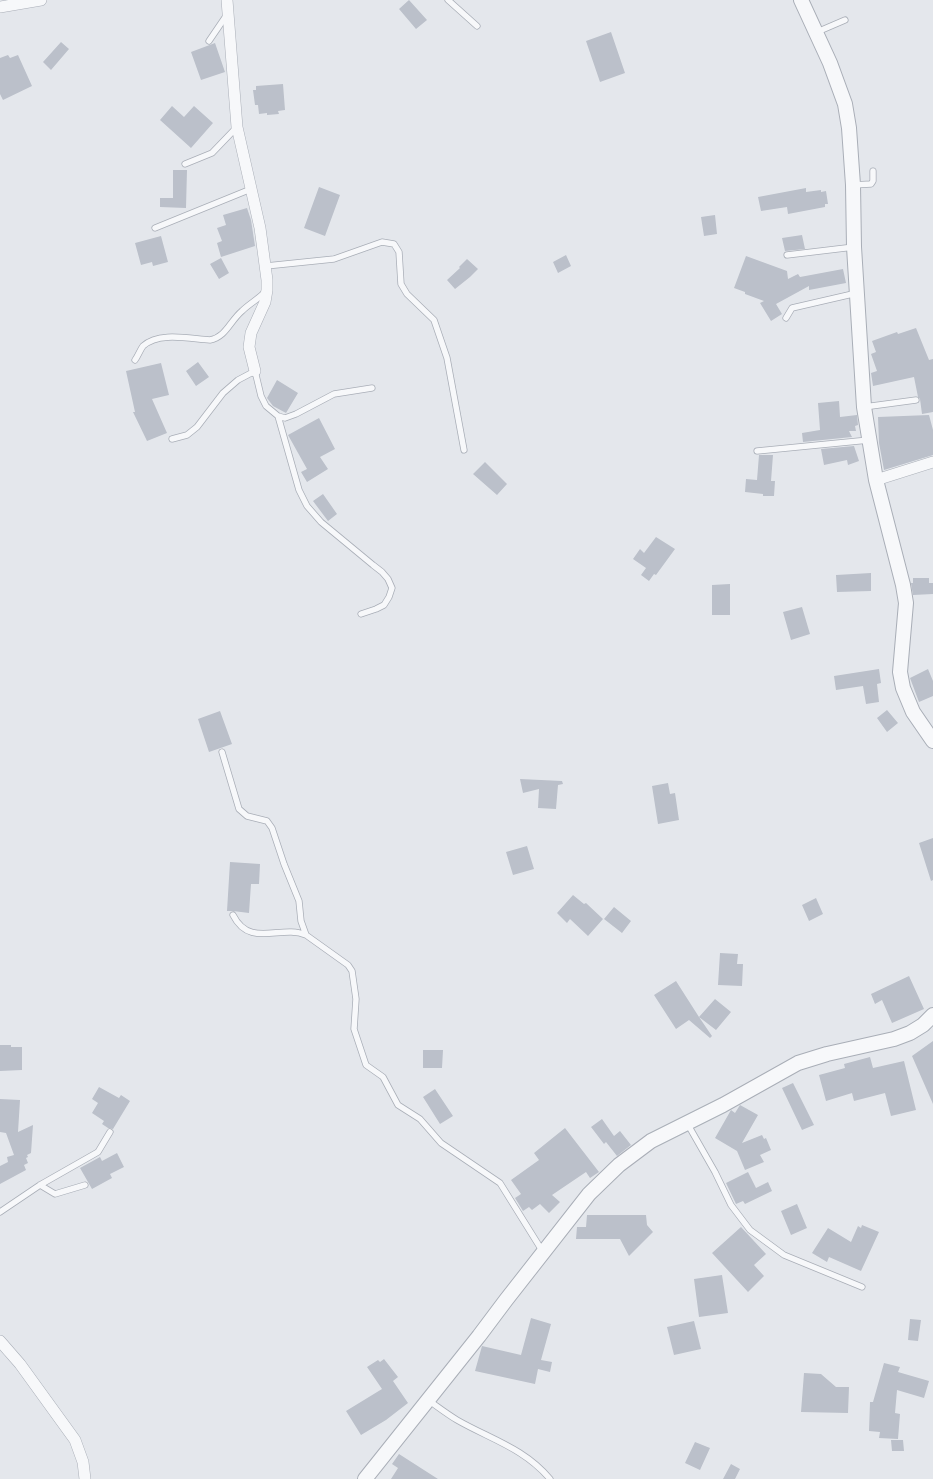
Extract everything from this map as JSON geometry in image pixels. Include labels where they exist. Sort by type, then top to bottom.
[{"type":"street","points":[[0,7],[41,0]]},
{"type":"street","points":[[227,0],[238,127],[252,188],[266,266],[267,290],[265,302],[251,333],[249,347],[255,371]]},
{"type":"street","points":[[801,0],[830,63],[845,104],[849,128],[853,184],[854,247],[864,407],[876,480],[904,584],[906,603],[900,672],[903,688],[913,712],[933,741]]},
{"type":"street","points":[[876,480],[933,462]]},
{"type":"street","points":[[365,1479],[480,1336],[589,1194],[619,1165],[651,1141],[798,1063],[827,1054],[894,1039],[910,1033],[923,1025],[933,1015]]},
{"type":"street","points":[[0,1341],[20,1364],[75,1440],[83,1462],[85,1479]]},
{"type":"lane","points":[[448,0],[477,26]]},
{"type":"lane","points":[[209,41],[228,14]]},
{"type":"lane","points":[[816,32],[845,20]]},
{"type":"lane","points":[[185,164],[212,153],[238,127]]},
{"type":"lane","points":[[853,184],[871,184],[873,181],[873,171]]},
{"type":"lane","points":[[155,228],[252,188]]},
{"type":"lane","points":[[266,266],[334,259],[382,242],[394,244],[399,252],[401,284],[407,294],[434,320],[443,346],[447,358],[464,450]]},
{"type":"lane","points":[[787,255],[854,247]]},
{"type":"lane","points":[[135,360],[143,347],[152,340],[164,337],[210,340],[218,339],[237,315],[267,290]]},
{"type":"lane","points":[[786,318],[792,308],[857,293]]},
{"type":"lane","points":[[172,439],[187,435],[197,427],[223,393],[238,380],[255,371],[261,396],[266,406],[278,416],[285,418],[296,414],[334,394],[372,388]]},
{"type":"lane","points":[[864,407],[916,400]]},
{"type":"lane","points":[[278,416],[300,490],[307,506],[321,522],[382,572],[388,579],[392,588],[389,598],[384,604],[376,609],[361,614]]},
{"type":"lane","points":[[757,451],[869,440]]},
{"type":"lane","points":[[222,752],[239,809],[247,816],[267,821],[272,828],[284,864],[299,901],[301,921],[306,935]]},
{"type":"lane","points":[[232,915],[236,923],[253,933],[263,934],[299,932],[306,935],[348,965],[352,971],[356,999],[354,1028],[366,1065],[383,1077],[398,1105],[420,1119],[441,1143],[500,1183],[544,1252]]},
{"type":"lane","points":[[687,1123],[715,1172],[731,1205],[750,1230],[784,1255],[862,1287]]},
{"type":"lane","points":[[0,1212],[40,1185],[98,1152],[110,1132]]},
{"type":"lane","points":[[40,1185],[55,1194],[86,1185]]},
{"type":"lane","points":[[428,1400],[456,1419],[504,1443],[537,1465],[550,1479]]},
{"type":"building","points":[[409,0],[427,20],[416,29],[399,9]]},
{"type":"building","points":[[611,32],[625,73],[600,82],[586,41]]},
{"type":"building","points":[[61,42],[69,49],[51,70],[43,62]]},
{"type":"building","points":[[215,43],[225,72],[201,80],[191,52]]},
{"type":"building","points":[[8,55],[10,58],[18,55],[32,86],[3,100],[0,94],[0,58]]},
{"type":"building","points":[[283,84],[285,110],[278,111],[279,114],[259,114],[258,105],[255,105],[253,90],[256,90],[256,86]]},
{"type":"building","points":[[172,106],[184,117],[194,106],[213,123],[191,148],[160,120]]},
{"type":"building","points":[[173,170],[187,170],[186,208],[160,207],[160,198],[173,198]]},
{"type":"building","points":[[319,187],[340,195],[325,236],[304,228]]},
{"type":"building","points":[[806,188],[806,192],[821,190],[821,192],[826,191],[828,204],[825,204],[825,207],[788,214],[787,207],[761,211],[758,197]]},
{"type":"building","points":[[247,208],[251,220],[255,246],[221,257],[217,243],[222,241],[217,228],[226,225],[223,215]]},
{"type":"building","points":[[715,215],[717,234],[704,236],[701,217]]},
{"type":"building","points":[[802,235],[805,249],[785,251],[782,238]]},
{"type":"building","points":[[161,236],[168,262],[153,266],[152,262],[141,265],[135,243]]},
{"type":"building","points":[[566,255],[571,266],[558,273],[553,262]]},
{"type":"building","points":[[746,256],[787,271],[788,279],[798,274],[800,277],[843,269],[846,283],[809,290],[809,286],[776,304],[782,314],[771,321],[760,303],[764,301],[734,288]]},
{"type":"building","points":[[221,258],[229,273],[219,279],[210,264]]},
{"type":"building","points":[[467,259],[478,269],[455,289],[447,280]]},
{"type":"building","points":[[916,328],[929,360],[933,359],[933,412],[922,414],[920,399],[918,397],[914,377],[873,386],[871,373],[877,371],[871,354],[876,352],[872,341],[897,332],[898,334]]},
{"type":"building","points":[[198,362],[209,377],[196,386],[186,371]]},
{"type":"building","points":[[161,363],[169,395],[152,399],[167,433],[147,441],[133,412],[135,412],[126,371]]},
{"type":"building","points":[[277,380],[298,393],[286,413],[273,406],[267,398]]},
{"type":"building","points":[[839,401],[840,417],[857,415],[858,425],[855,426],[856,431],[849,431],[852,437],[803,442],[802,433],[820,430],[818,403]]},
{"type":"building","points":[[929,415],[933,430],[933,455],[884,470],[879,443],[878,417]]},
{"type":"building","points":[[319,418],[335,449],[320,457],[328,469],[307,482],[301,472],[307,469],[288,435]]},
{"type":"building","points":[[854,446],[859,461],[848,465],[847,460],[824,465],[821,449]]},
{"type":"building","points":[[759,455],[773,455],[771,481],[775,481],[774,496],[763,496],[763,494],[745,492],[746,479],[757,480]]},
{"type":"building","points":[[485,462],[507,484],[497,495],[473,474]]},
{"type":"building","points":[[323,494],[337,514],[328,521],[313,501]]},
{"type":"building","points":[[656,537],[675,549],[656,575],[654,574],[649,581],[641,575],[646,568],[633,559],[640,549],[644,553]]},
{"type":"building","points":[[871,573],[871,591],[837,592],[836,575]]},
{"type":"building","points":[[913,578],[929,578],[929,583],[933,583],[933,594],[913,595],[911,583],[913,583]]},
{"type":"building","points":[[730,584],[730,615],[712,615],[712,585]]},
{"type":"building","points":[[802,607],[810,634],[791,640],[783,612]]},
{"type":"building","points":[[879,669],[881,683],[877,684],[879,702],[866,704],[863,686],[836,690],[834,676]]},
{"type":"building","points":[[928,669],[933,681],[933,696],[919,702],[910,678]]},
{"type":"building","points":[[887,710],[898,723],[887,732],[877,718]]},
{"type":"building","points":[[220,711],[232,744],[209,752],[198,719]]},
{"type":"building","points":[[520,779],[562,781],[563,784],[558,785],[556,809],[538,808],[539,789],[523,793]]},
{"type":"building","points":[[668,783],[670,794],[675,793],[679,820],[658,824],[652,786]]},
{"type":"building","points":[[933,838],[933,880],[931,881],[919,843]]},
{"type":"building","points":[[527,846],[534,869],[513,875],[506,852]]},
{"type":"building","points":[[230,862],[260,864],[259,884],[251,884],[249,913],[227,911]]},
{"type":"building","points":[[573,895],[584,904],[586,903],[603,919],[588,936],[570,919],[567,923],[557,913]]},
{"type":"building","points":[[816,898],[823,914],[809,921],[802,905]]},
{"type":"building","points":[[614,907],[631,921],[622,933],[604,919]]},
{"type":"building","points":[[720,953],[738,954],[737,964],[743,964],[742,986],[718,985]]},
{"type":"building","points":[[909,976],[924,1009],[892,1023],[882,1000],[875,1004],[871,994]]},
{"type":"building","points":[[676,981],[712,1036],[710,1038],[689,1020],[676,1029],[654,995]]},
{"type":"building","points":[[715,999],[731,1012],[716,1030],[699,1017]]},
{"type":"building","points":[[933,1041],[933,1104],[912,1056]]},
{"type":"building","points":[[0,1045],[22,1047],[22,1070],[0,1071]]},
{"type":"building","points":[[423,1050],[443,1050],[442,1068],[423,1068]]},
{"type":"building","points":[[870,1057],[873,1068],[904,1061],[916,1110],[891,1116],[885,1093],[854,1101],[852,1093],[826,1101],[819,1075],[845,1068],[844,1064]]},
{"type":"building","points":[[793,1083],[814,1125],[802,1130],[782,1088]]},
{"type":"building","points":[[99,1087],[119,1098],[121,1095],[130,1101],[113,1129],[102,1124],[104,1121],[92,1113],[98,1103],[92,1099]]},
{"type":"building","points":[[435,1089],[453,1116],[440,1124],[423,1097]]},
{"type":"building","points":[[0,1099],[20,1100],[18,1132],[33,1125],[31,1153],[27,1155],[28,1157],[26,1158],[28,1163],[24,1165],[26,1170],[0,1184],[0,1166],[8,1162],[7,1157],[14,1155],[6,1133],[0,1132]]},
{"type":"building","points":[[740,1105],[758,1115],[742,1143],[762,1135],[764,1139],[766,1138],[771,1150],[760,1155],[764,1162],[745,1170],[737,1151],[715,1138],[731,1110],[735,1113]]},
{"type":"building","points":[[602,1119],[614,1136],[620,1131],[631,1145],[617,1156],[606,1142],[604,1144],[591,1127]]},
{"type":"building","points":[[565,1128],[599,1172],[590,1178],[586,1172],[552,1195],[560,1202],[549,1213],[540,1204],[532,1210],[529,1207],[523,1211],[515,1198],[521,1194],[511,1180],[539,1160],[534,1153]]},
{"type":"building","points":[[117,1153],[124,1167],[110,1174],[112,1178],[92,1189],[80,1168],[100,1157],[102,1161]]},
{"type":"building","points":[[748,1172],[756,1188],[768,1182],[772,1191],[745,1204],[743,1201],[736,1204],[726,1183]]},
{"type":"building","points":[[797,1204],[807,1228],[791,1235],[781,1211]]},
{"type":"building","points":[[587,1215],[646,1215],[647,1225],[653,1232],[629,1256],[620,1239],[576,1239],[577,1227],[586,1227]]},
{"type":"building","points":[[862,1225],[879,1232],[861,1271],[829,1257],[827,1262],[812,1253],[828,1228],[851,1242],[858,1226],[861,1228]]},
{"type":"building","points":[[741,1227],[766,1254],[754,1265],[764,1276],[748,1292],[712,1253]]},
{"type":"building","points":[[722,1275],[728,1313],[699,1317],[694,1279]]},
{"type":"building","points":[[531,1318],[551,1324],[541,1360],[552,1362],[550,1372],[538,1369],[535,1384],[475,1371],[482,1346],[521,1355]]},
{"type":"building","points":[[910,1319],[921,1320],[918,1341],[908,1340]]},
{"type":"building","points":[[694,1321],[701,1349],[674,1355],[667,1327]]},
{"type":"building","points":[[384,1359],[398,1377],[393,1381],[408,1403],[386,1420],[361,1435],[346,1411],[382,1389],[367,1367],[378,1360],[380,1362]]},
{"type":"building","points":[[884,1363],[900,1367],[898,1372],[929,1381],[924,1398],[897,1390],[895,1413],[900,1414],[898,1439],[879,1438],[880,1432],[869,1431],[870,1402],[873,1402]]},
{"type":"building","points":[[804,1373],[821,1374],[836,1387],[849,1387],[848,1413],[801,1412]]},
{"type":"building","points":[[891,1440],[903,1440],[904,1451],[892,1451]]},
{"type":"building","points":[[695,1442],[710,1448],[700,1470],[685,1463]]},
{"type":"building","points":[[399,1454],[438,1479],[391,1479],[398,1468],[392,1464]]},
{"type":"building","points":[[731,1464],[740,1469],[735,1479],[723,1479]]}]
